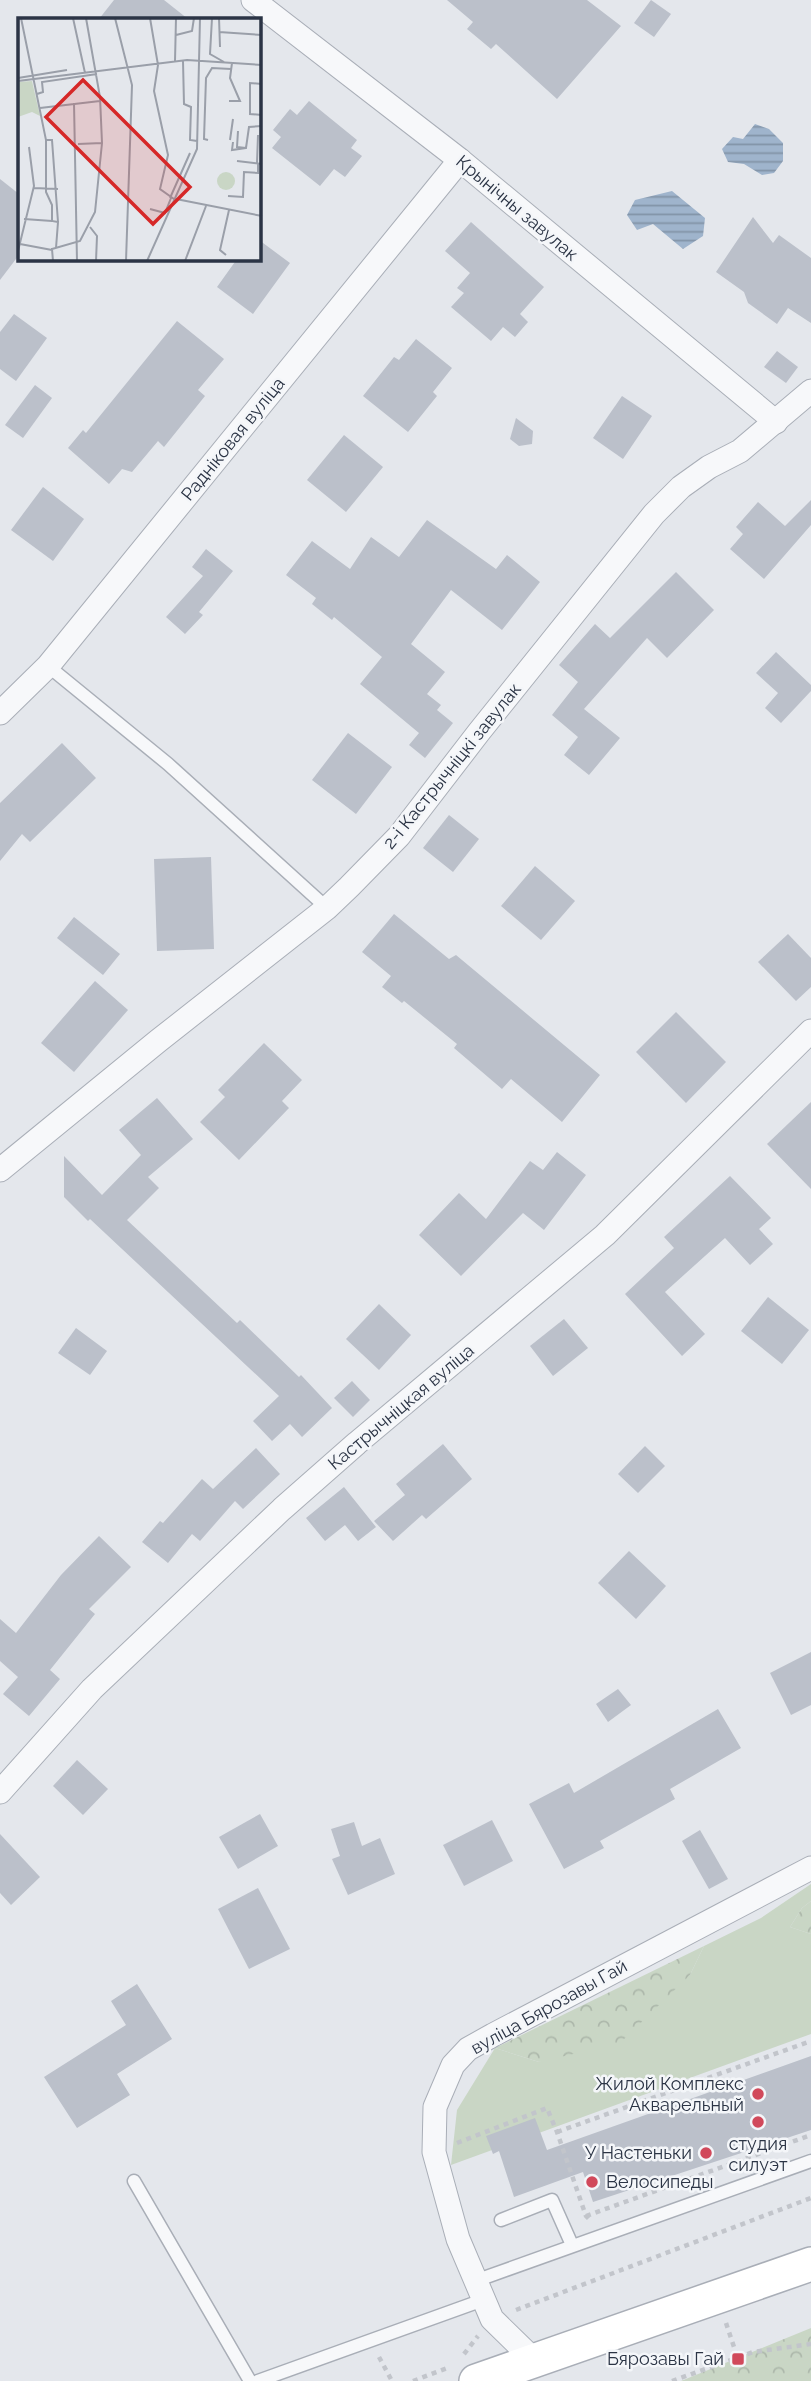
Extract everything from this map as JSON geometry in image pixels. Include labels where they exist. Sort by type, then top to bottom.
[{"type":"main road","points":[[465,2373],[540,2371],[718,2297],[811,2264]]},
{"type":"street","name":"Крынічны завулак","points":[[253,0],[460,160],[776,422]]},
{"type":"street","name":"Радніковая вуліца","points":[[0,713],[48,666],[460,160]]},
{"type":"street","name":"2-і Кастрычніцкі завулак","points":[[0,1170],[129,1063],[327,908],[399,836],[478,732],[654,514],[681,487],[709,467],[740,451],[811,391]]},
{"type":"street","name":"Кастрычніцкая вуліца","points":[[0,1792],[92,1689],[282,1508],[605,1235],[811,1031]]},
{"type":"street","name":"вуліца Бярозавы Гай","points":[[540,2371],[483,2300],[458,2239],[434,2152],[435,2107],[453,2065],[468,2049],[493,2035],[811,1868]]},
{"type":"lane","points":[[48,666],[168,764],[327,908]]},
{"type":"lane","points":[[258,2381],[483,2300],[572,2245],[599,2238],[811,2161]]},
{"type":"lane","points":[[134,2181],[250,2381]]},
{"type":"lane","points":[[501,2220],[552,2200],[572,2245]]},
{"type":"path","points":[[557,2132],[811,2041]]},
{"type":"path","points":[[449,2146],[547,2108],[586,2216],[599,2238]]},
{"type":"path","points":[[586,2216],[811,2135]]},
{"type":"path","points":[[483,2300],[811,2198]]},
{"type":"path","points":[[718,2297],[738,2358]]},
{"type":"path","points":[[672,2381],[753,2352],[811,2344]]},
{"type":"path","points":[[375,2351],[392,2381]]},
{"type":"path","points":[[412,2381],[465,2373]]},
{"type":"green space","points":[[811,1884],[811,1901],[802,1908],[790,1927],[811,1934],[811,2034],[451,2165],[457,2110],[495,2048],[539,2062],[690,1975],[704,1946],[761,1918]]},
{"type":"green space","points":[[811,1901],[811,1934],[790,1927],[802,1908]]},
{"type":"green space","points":[[704,1946],[690,1975],[620,2043],[539,2062],[495,2048]]},
{"type":"green space","points":[[811,2328],[811,2381],[681,2381]]},
{"type":"water","points":[[755,124],[769,129],[783,143],[783,161],[774,173],[762,175],[744,164],[728,162],[722,149],[733,137],[743,139]]},
{"type":"water","points":[[672,191],[705,218],[703,236],[683,249],[653,224],[637,230],[627,215],[635,200]]},
{"type":"building","points":[[114,0],[164,0],[187,18],[100,18]]},
{"type":"building","points":[[447,0],[587,0],[621,26],[557,99],[496,44],[491,49],[467,29],[473,22]]},
{"type":"building","points":[[651,0],[671,14],[654,37],[634,23]]},
{"type":"building","points":[[309,101],[357,140],[351,148],[362,156],[345,177],[334,169],[320,186],[272,148],[281,137],[273,130],[290,109],[297,115]]},
{"type":"building","points":[[0,179],[18,193],[18,256],[0,280]]},
{"type":"building","points":[[753,217],[773,243],[779,235],[811,258],[811,323],[788,308],[777,324],[748,303],[744,292],[716,272]]},
{"type":"building","points":[[471,222],[544,287],[520,314],[528,322],[515,337],[503,327],[491,341],[451,307],[464,293],[457,288],[470,273],[445,251]]},
{"type":"building","points":[[261,241],[290,263],[253,314],[217,287],[236,261],[261,261]]},
{"type":"building","points":[[14,314],[47,338],[16,381],[0,369],[0,332]]},
{"type":"building","points":[[177,321],[224,359],[198,390],[205,396],[164,447],[158,441],[132,472],[122,469],[109,484],[68,448],[83,430],[86,433]]},
{"type":"building","points":[[416,339],[452,368],[433,392],[437,396],[408,432],[363,396],[394,357],[399,360]]},
{"type":"building","points":[[777,351],[798,367],[786,383],[764,367]]},
{"type":"building","points":[[35,385],[52,398],[23,438],[5,425]]},
{"type":"building","points":[[622,396],[652,416],[623,459],[593,438]]},
{"type":"building","points":[[516,418],[533,431],[532,444],[519,446],[510,439]]},
{"type":"building","points":[[344,435],[383,467],[346,512],[307,480]]},
{"type":"building","points":[[43,487],[84,519],[53,561],[11,530]]},
{"type":"building","points":[[811,500],[811,525],[764,579],[730,549],[743,534],[736,527],[758,502],[785,526]]},
{"type":"building","points":[[427,520],[496,569],[507,555],[540,582],[502,630],[451,590],[411,644],[445,672],[427,694],[441,705],[437,710],[453,723],[425,758],[409,745],[419,733],[360,684],[382,657],[334,617],[332,620],[312,604],[316,598],[286,575],[312,541],[350,569],[371,537],[399,557]]},
{"type":"building","points":[[206,549],[233,571],[199,612],[203,615],[185,634],[166,617],[203,576],[192,567]]},
{"type":"building","points":[[676,572],[714,610],[667,658],[647,638],[584,709],[620,738],[589,775],[564,755],[578,737],[552,715],[578,682],[559,665],[595,624],[610,638]]},
{"type":"building","points":[[776,652],[811,685],[811,691],[781,723],[765,708],[778,693],[756,673]]},
{"type":"building","points":[[348,733],[392,767],[356,814],[312,780]]},
{"type":"building","points":[[62,743],[96,778],[30,842],[22,834],[0,861],[0,803]]},
{"type":"building","points":[[449,815],[479,839],[453,872],[423,848]]},
{"type":"building","points":[[211,857],[214,949],[157,951],[154,859]]},
{"type":"building","points":[[535,866],[575,901],[541,940],[501,906]]},
{"type":"building","points":[[394,914],[449,959],[456,955],[600,1075],[562,1122],[511,1079],[502,1089],[454,1048],[457,1044],[404,1001],[402,1003],[382,987],[391,976],[362,952]]},
{"type":"building","points":[[74,917],[120,954],[103,975],[57,938]]},
{"type":"building","points":[[788,934],[811,958],[811,987],[796,1001],[758,962]]},
{"type":"building","points":[[95,981],[128,1010],[74,1072],[41,1043]]},
{"type":"building","points":[[676,1012],[726,1062],[686,1103],[636,1052]]},
{"type":"building","points":[[264,1043],[302,1080],[282,1101],[289,1108],[239,1160],[200,1122],[225,1097],[218,1090]]},
{"type":"building","points":[[157,1098],[193,1139],[148,1177],[159,1188],[127,1220],[237,1323],[240,1320],[299,1377],[301,1375],[332,1408],[302,1437],[290,1424],[272,1441],[253,1421],[279,1396],[64,1197],[64,1156],[102,1195],[141,1155],[119,1130]]},
{"type":"building","points":[[811,1102],[811,1189],[767,1144]]},
{"type":"building","points":[[557,1152],[586,1175],[544,1230],[523,1213],[461,1276],[419,1235],[459,1193],[486,1219],[530,1161],[543,1170]]},
{"type":"building","points":[[730,1176],[771,1218],[759,1229],[773,1244],[750,1265],[725,1238],[665,1292],[705,1334],[682,1356],[625,1294],[674,1248],[664,1237]]},
{"type":"building","points":[[768,1297],[809,1330],[782,1364],[741,1331]]},
{"type":"building","points":[[379,1304],[411,1335],[379,1370],[346,1339]]},
{"type":"building","points":[[564,1319],[588,1348],[553,1376],[530,1346]]},
{"type":"building","points":[[76,1328],[107,1351],[90,1375],[58,1353]]},
{"type":"building","points":[[352,1381],[370,1400],[353,1417],[334,1398]]},
{"type":"building","points":[[443,1444],[472,1479],[426,1519],[422,1515],[393,1541],[374,1521],[405,1495],[396,1484]]},
{"type":"building","points":[[645,1446],[665,1466],[638,1493],[618,1474]]},
{"type":"building","points":[[256,1448],[280,1474],[243,1509],[235,1501],[200,1541],[192,1534],[168,1563],[142,1542],[160,1521],[163,1523],[202,1479],[213,1489]]},
{"type":"building","points":[[344,1487],[376,1527],[358,1541],[345,1525],[325,1541],[306,1518]]},
{"type":"building","points":[[99,1536],[131,1567],[89,1609],[95,1614],[50,1670],[60,1679],[29,1716],[3,1694],[18,1677],[0,1661],[0,1619],[16,1633],[61,1575]]},
{"type":"building","points":[[629,1551],[666,1586],[636,1619],[598,1583]]},
{"type":"building","points":[[811,1652],[811,1705],[791,1715],[770,1673]]},
{"type":"building","points":[[618,1689],[631,1705],[608,1722],[596,1704]]},
{"type":"building","points":[[718,1709],[741,1748],[670,1789],[675,1799],[600,1841],[604,1848],[564,1869],[529,1804],[569,1783],[574,1793]]},
{"type":"building","points":[[77,1760],[108,1789],[83,1815],[53,1786]]},
{"type":"building","points":[[260,1814],[278,1846],[238,1869],[219,1837]]},
{"type":"building","points":[[492,1820],[513,1861],[464,1886],[443,1845]]},
{"type":"building","points":[[354,1822],[362,1846],[380,1838],[395,1874],[348,1895],[332,1859],[340,1856],[331,1829]]},
{"type":"building","points":[[700,1830],[728,1879],[709,1889],[682,1841]]},
{"type":"building","points":[[0,1834],[40,1877],[11,1905],[0,1893]]},
{"type":"building","points":[[258,1888],[290,1949],[249,1969],[218,1909]]},
{"type":"building","points":[[137,1984],[172,2039],[117,2074],[130,2095],[77,2128],[44,2077],[126,2025],[111,2001]]},
{"type":"building","name":"Жилой Комплекс Акварельный","points":[[811,2056],[811,2130],[593,2202],[583,2172],[514,2197],[499,2151],[493,2154],[486,2136],[535,2118],[547,2150]]},
{"type":"place","name":"Жилой Комплекс Акварельный","points":[[758,2094]]},
{"type":"place","name":"студия силуэт","points":[[758,2122]]},
{"type":"place","name":"У Настеньки","points":[[706,2153]]},
{"type":"place","name":"Велосипеды","points":[[592,2182]]},
{"type":"place","name":"Бярозавы Гай","points":[[738,2359]]}]
